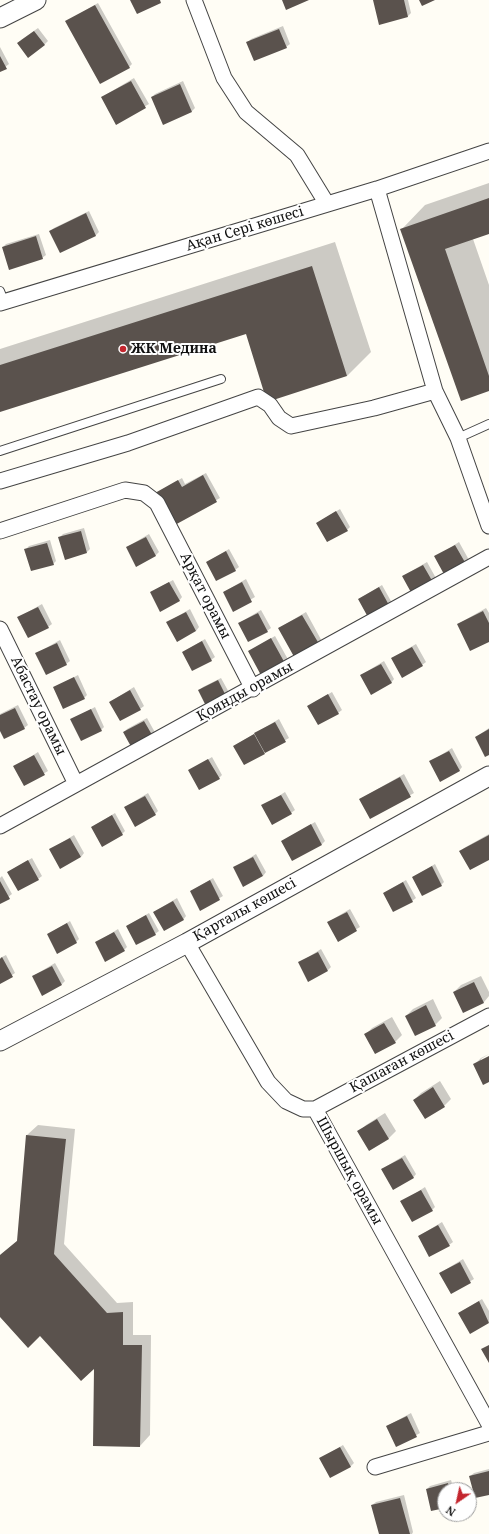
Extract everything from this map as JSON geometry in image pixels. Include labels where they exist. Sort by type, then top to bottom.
[{"type":"street","points":[[0,18],[36,0]]},
{"type":"street","points":[[194,0],[224,78],[246,112],[297,155],[327,204]]},
{"type":"street","name":"Ақан Сері көшесі","points":[[1,298],[327,204],[489,151]]},
{"type":"street","points":[[376,189],[435,391],[458,438],[489,526]]},
{"type":"street","points":[[0,481],[128,443],[258,397],[270,405],[279,418],[291,426],[374,408],[435,391]]},
{"type":"street","name":"Арқат орамы","points":[[0,531],[125,490],[144,493],[157,503],[253,689]]},
{"type":"street","name":"Қоянды орамы","points":[[0,826],[253,689],[489,558]]},
{"type":"street","name":"Абастау орамы","points":[[0,629],[76,784]]},
{"type":"street","name":"Қарталы көшесі","points":[[0,1041],[187,943],[489,776]]},
{"type":"street","name":"Шыршық орамы","points":[[187,943],[268,1082],[286,1101],[303,1109],[315,1109],[489,1424]]},
{"type":"street","name":"Қашаған көшесі","points":[[315,1109],[489,1016]]},
{"type":"street","points":[[375,1467],[489,1432]]},
{"type":"lane","points":[[0,451],[221,379]]},
{"type":"lane","points":[[458,438],[489,424]]},
{"type":"building","points":[[130,0],[160,0],[161,3],[137,14]]},
{"type":"building","points":[[282,0],[309,0],[286,10]]},
{"type":"building","points":[[373,0],[404,0],[408,17],[379,25]]},
{"type":"building","points":[[419,0],[435,0],[422,6]]},
{"type":"building","points":[[95,5],[130,68],[100,84],[65,21]]},
{"type":"building","points":[[279,29],[287,48],[254,61],[246,42]]},
{"type":"building","points":[[34,31],[45,45],[28,58],[17,43]]},
{"type":"building","points":[[0,56],[7,69],[0,72]]},
{"type":"building","points":[[131,81],[146,108],[116,125],[101,97]]},
{"type":"building","points":[[180,84],[192,112],[163,125],[151,97]]},
{"type":"building","points":[[489,198],[489,234],[445,249],[489,376],[489,391],[461,401],[400,229]]},
{"type":"building","points":[[86,213],[96,236],[60,253],[49,231]]},
{"type":"building","points":[[36,236],[43,259],[9,270],[2,247]]},
{"type":"building","name":"ЖК Медина","points":[[312,266],[347,376],[267,402],[246,334],[0,412],[0,365]]},
{"type":"building","points":[[203,475],[217,502],[173,526],[155,493],[178,480],[182,487]]},
{"type":"building","points":[[336,511],[348,531],[327,542],[316,523]]},
{"type":"building","points":[[81,531],[87,553],[65,560],[58,537]]},
{"type":"building","points":[[146,537],[156,556],[136,567],[126,547]]},
{"type":"building","points":[[47,543],[54,565],[31,571],[24,549]]},
{"type":"building","points":[[455,545],[466,564],[445,576],[434,556]]},
{"type":"building","points":[[226,551],[236,571],[216,581],[206,562]]},
{"type":"building","points":[[423,565],[434,584],[413,596],[402,576]]},
{"type":"building","points":[[169,582],[180,601],[160,612],[150,592]]},
{"type":"building","points":[[242,582],[252,602],[233,612],[223,592]]},
{"type":"building","points":[[379,587],[390,607],[369,619],[358,599]]},
{"type":"building","points":[[38,607],[49,628],[28,638],[17,617]]},
{"type":"building","points":[[483,611],[489,623],[489,642],[470,651],[457,624]]},
{"type":"building","points":[[186,612],[196,631],[177,642],[166,622]]},
{"type":"building","points":[[258,613],[268,632],[248,642],[238,623]]},
{"type":"building","points":[[302,615],[322,649],[297,662],[278,628]]},
{"type":"building","points":[[271,638],[287,667],[263,679],[248,651]]},
{"type":"building","points":[[202,641],[212,661],[192,671],[182,652]]},
{"type":"building","points":[[57,643],[67,665],[46,675],[35,653]]},
{"type":"building","points":[[412,647],[423,666],[402,678],[391,658]]},
{"type":"building","points":[[381,664],[392,683],[371,695],[360,675]]},
{"type":"building","points":[[74,677],[85,699],[63,709],[53,687]]},
{"type":"building","points":[[218,680],[228,700],[208,710],[198,690]]},
{"type":"building","points":[[130,690],[141,710],[120,721],[109,702]]},
{"type":"building","points":[[328,694],[339,714],[318,725],[307,706]]},
{"type":"building","points":[[15,708],[25,729],[4,739],[0,731],[0,715]]},
{"type":"building","points":[[91,709],[102,731],[81,741],[70,719]]},
{"type":"building","points":[[144,721],[155,740],[134,752],[123,732]]},
{"type":"building","points":[[275,722],[286,742],[265,753],[254,733]]},
{"type":"building","points":[[489,729],[489,755],[485,757],[475,737]]},
{"type":"building","points":[[254,734],[265,754],[244,765],[233,746]]},
{"type":"building","points":[[449,751],[460,771],[440,782],[429,761]]},
{"type":"building","points":[[34,755],[45,775],[24,786],[13,766]]},
{"type":"building","points":[[208,759],[220,779],[199,790],[188,770]]},
{"type":"building","points":[[400,777],[411,797],[370,819],[359,799]]},
{"type":"building","points":[[281,795],[292,814],[272,825],[261,805]]},
{"type":"building","points":[[145,796],[156,815],[135,827],[124,807]]},
{"type":"building","points":[[112,815],[123,835],[102,847],[91,827]]},
{"type":"building","points":[[311,824],[322,845],[292,861],[281,841]]},
{"type":"building","points":[[489,835],[489,860],[470,870],[459,851]]},
{"type":"building","points":[[70,838],[81,857],[60,869],[49,849]]},
{"type":"building","points":[[253,857],[263,876],[243,887],[233,867]]},
{"type":"building","points":[[28,860],[39,880],[18,891],[7,872]]},
{"type":"building","points":[[432,866],[442,886],[422,896],[412,877]]},
{"type":"building","points":[[210,880],[220,900],[200,911],[190,891]]},
{"type":"building","points":[[0,881],[10,899],[0,904]]},
{"type":"building","points":[[403,882],[413,902],[393,912],[383,893]]},
{"type":"building","points":[[173,901],[184,920],[164,931],[153,912]]},
{"type":"building","points":[[347,912],[357,931],[338,942],[327,922]]},
{"type":"building","points":[[146,915],[156,935],[136,945],[126,926]]},
{"type":"building","points":[[67,923],[77,943],[57,954],[47,934]]},
{"type":"building","points":[[114,932],[125,951],[105,962],[95,942]]},
{"type":"building","points":[[318,952],[328,971],[308,982],[298,962]]},
{"type":"building","points":[[2,957],[13,977],[0,984],[0,959]]},
{"type":"building","points":[[52,966],[62,985],[42,996],[32,976]]},
{"type":"building","points":[[474,982],[484,1003],[463,1013],[453,992]]},
{"type":"building","points":[[426,1005],[436,1026],[415,1036],[405,1016]]},
{"type":"building","points":[[384,1023],[396,1043],[375,1054],[364,1034]]},
{"type":"building","points":[[489,1056],[489,1082],[483,1085],[473,1064]]},
{"type":"building","points":[[433,1087],[445,1107],[425,1119],[413,1100]]},
{"type":"building","points":[[377,1119],[389,1139],[369,1151],[357,1131]]},
{"type":"building","points":[[26,1135],[66,1139],[54,1254],[107,1313],[123,1312],[123,1345],[142,1345],[140,1447],[93,1446],[94,1369],[81,1381],[40,1336],[28,1348],[0,1317],[0,1255],[17,1241]]},
{"type":"building","points":[[402,1158],[414,1178],[393,1190],[381,1169]]},
{"type":"building","points":[[421,1190],[433,1211],[412,1222],[400,1201]]},
{"type":"building","points":[[438,1225],[450,1246],[429,1257],[418,1236]]},
{"type":"building","points":[[460,1262],[471,1283],[451,1294],[439,1273]]},
{"type":"building","points":[[479,1301],[489,1323],[470,1334],[458,1313]]},
{"type":"building","points":[[489,1345],[489,1363],[481,1349]]},
{"type":"building","points":[[407,1416],[417,1437],[396,1447],[386,1426]]},
{"type":"building","points":[[340,1447],[351,1467],[330,1478],[319,1458]]},
{"type":"building","points":[[489,1471],[489,1495],[477,1498],[477,1482],[471,1482],[469,1476]]},
{"type":"building","points":[[437,1486],[437,1510],[431,1511],[426,1489]]},
{"type":"building","points":[[400,1498],[410,1534],[379,1534],[371,1505]]},
{"type":"place","name":"ЖК Медина","points":[[123,349]]}]
